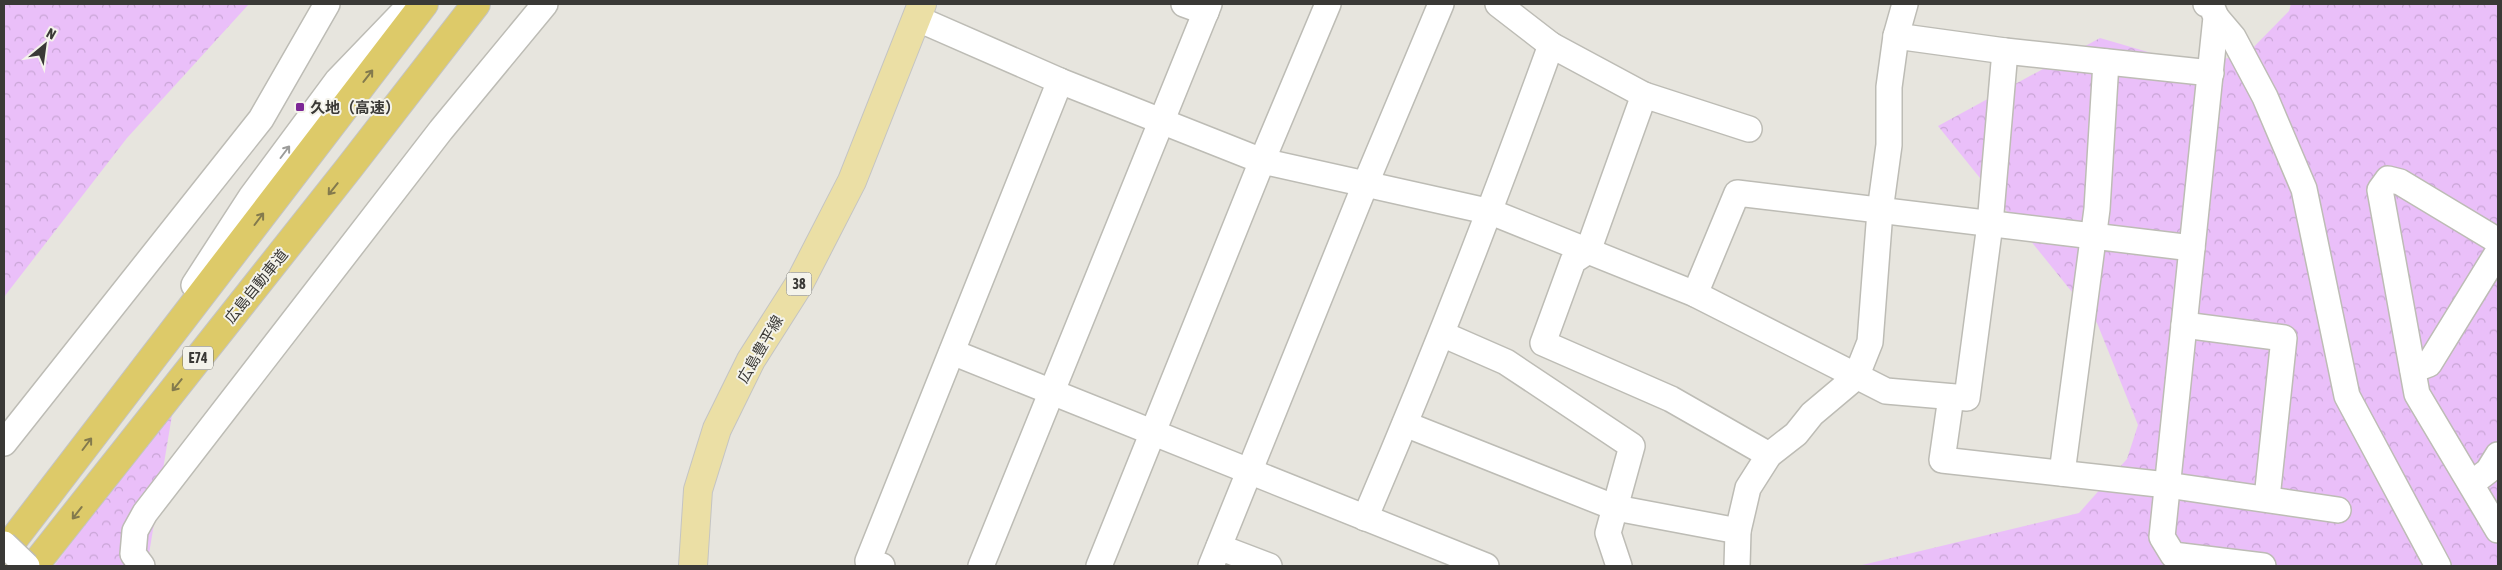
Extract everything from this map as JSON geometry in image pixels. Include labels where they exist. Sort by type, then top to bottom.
[{"type":"highway","name":"E74","points":[[4,552],[424,4]]},
{"type":"highway","name":"広島自動車道","points":[[34,566],[363,151],[476,4]]},
{"type":"main road","name":"広島豊平線","points":[[693,566],[698,490],[717,429],[751,360],[798,286],[852,181],[919,11]]},
{"type":"street","points":[[4,443],[261,119],[327,4]]},
{"type":"street","points":[[123,397],[251,197],[337,81],[411,4]]},
{"type":"street","points":[[363,151],[428,88],[491,4]]},
{"type":"street","points":[[142,566],[133,554],[135,531],[145,513],[435,138],[545,4]]},
{"type":"street","points":[[1099,566],[1262,161],[1328,4]]},
{"type":"street","points":[[1268,566],[1215,556],[1365,185],[1441,4]]},
{"type":"street","points":[[1498,4],[1551,46],[1644,95],[1749,129]]},
{"type":"street","points":[[1737,566],[1738,531],[1748,488],[1769,456],[1796,434],[1812,414],[1856,377],[1870,342],[1880,211],[1889,145],[1889,87],[1896,36],[1906,4]]},
{"type":"street","points":[[981,566],[1162,119],[1200,6]]},
{"type":"street","points":[[2211,10],[2211,73],[2162,537],[2173,555],[2262,566]]},
{"type":"street","points":[[2211,10],[2233,37],[2265,97],[2304,189],[2347,396],[2438,566]]},
{"type":"street","points":[[919,11],[1060,81],[1162,119],[1262,161],[1490,212],[1695,294],[1886,391],[1967,398],[1990,224],[2005,51]]},
{"type":"street","points":[[1896,36],[2005,51],[2211,73]]},
{"type":"street","points":[[1365,518],[1442,334],[1490,212],[1551,46]]},
{"type":"street","points":[[2062,473],[2093,238],[2106,62]]},
{"type":"street","points":[[882,566],[868,562],[1060,81]]},
{"type":"street","points":[[1644,95],[1588,251],[1573,261],[1542,343],[1671,399],[1769,456]]},
{"type":"street","points":[[2498,241],[2400,182],[2388,179],[2380,190],[2417,394],[2498,530]]},
{"type":"street","points":[[1695,294],[1737,194],[2093,238],[2192,248]]},
{"type":"street","points":[[2413,370],[2429,364],[2498,252]]},
{"type":"street","points":[[2184,325],[2284,338],[2267,498]]},
{"type":"street","points":[[1442,334],[1506,362],[1632,446],[1608,533],[1619,566]]},
{"type":"street","points":[[952,352],[1486,566]]},
{"type":"street","points":[[1951,397],[1942,460],[2167,485],[2267,498],[2338,510]]},
{"type":"street","points":[[1405,424],[1616,508],[1738,531]]},
{"type":"street","points":[[2471,484],[2488,471],[2498,455]]},
{"type":"street","points":[[4,544],[27,566]]},
{"type":"green space","points":[[4,4],[249,4],[127,138],[4,297]]},
{"type":"green space","points":[[2291,4],[2498,4],[2498,566],[1858,566],[2079,513],[2127,459],[2138,425],[2097,323],[1938,126],[2100,38],[2172,59],[2243,58],[2289,11]]},
{"type":"green space","points":[[174,403],[147,566],[54,566]]},
{"type":"place","name":"久地（高速）","points":[[300,107]]}]
